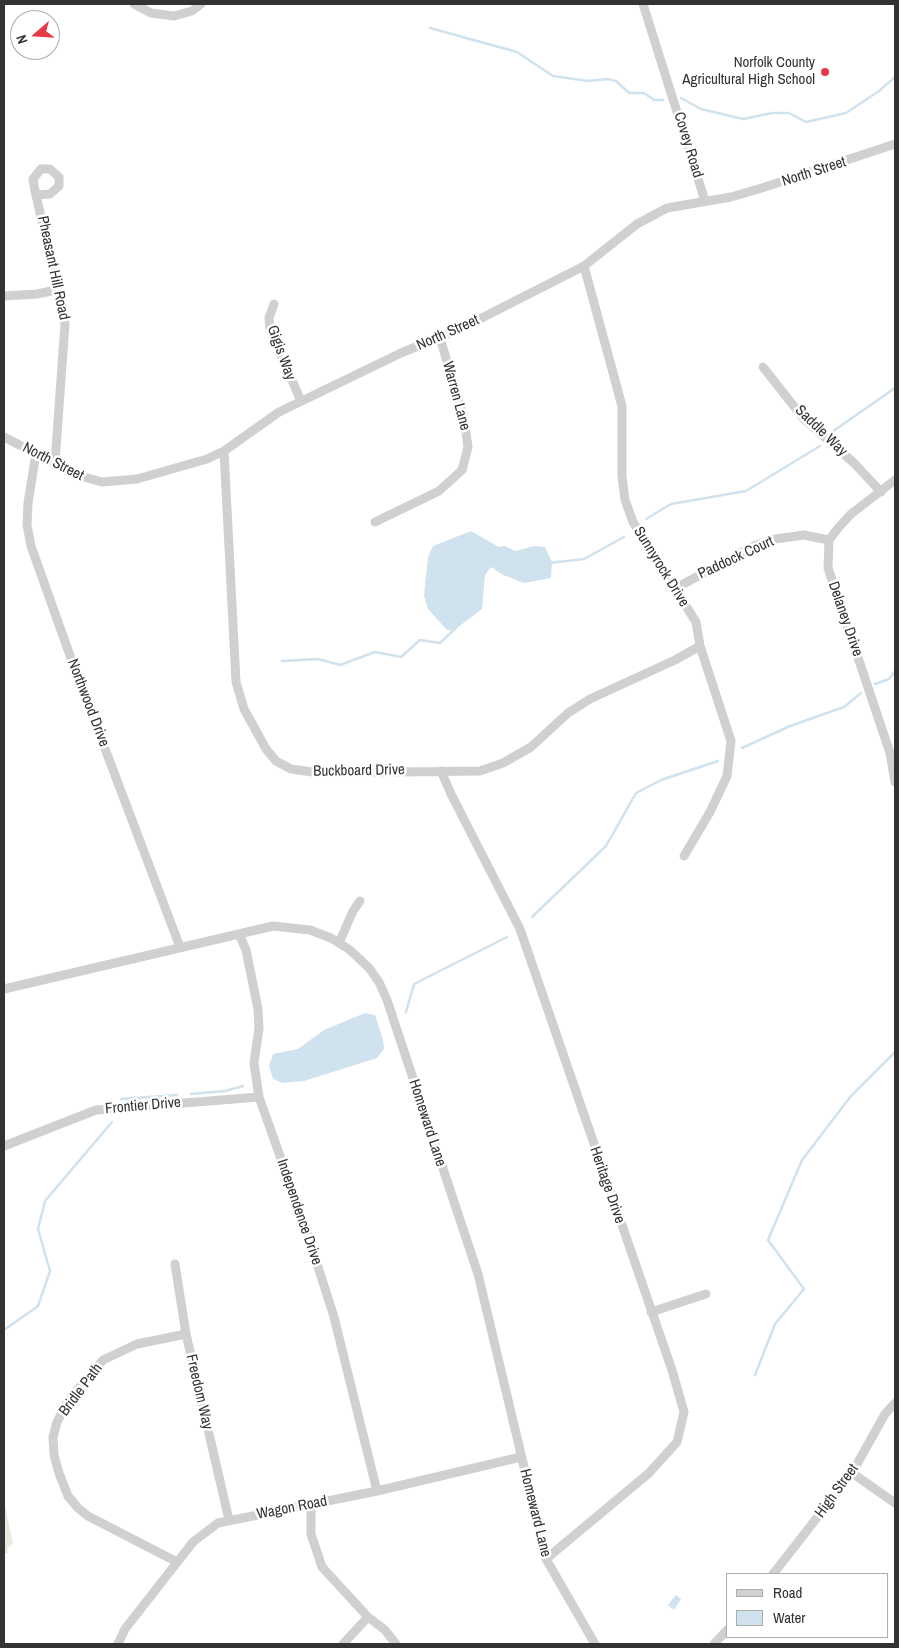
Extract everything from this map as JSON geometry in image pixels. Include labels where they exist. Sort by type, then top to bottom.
[{"type":"street","points":[[134,4],[151,13],[174,16],[192,11],[201,4]]},
{"type":"street","name":"Covey Road","points":[[643,4],[705,201]]},
{"type":"street","name":"North Street","points":[[4,437],[91,481],[117,483],[180,467],[224,451],[267,419],[301,401],[401,353],[440,338],[584,266],[638,224],[667,208],[731,197],[804,176],[895,144]]},
{"type":"street","name":"Pheasant Hill Road","points":[[36,195],[48,240],[56,290],[63,310],[66,339],[55,462]]},
{"type":"street","name":"Sunnyrock Drive","points":[[584,266],[622,406],[622,476],[625,500],[633,522],[674,590],[696,622],[700,646],[731,741],[727,776],[714,804],[684,856]]},
{"type":"street","points":[[4,296],[37,294],[56,290]]},
{"type":"street","name":"Gigis Way","points":[[274,304],[269,318],[270,330],[301,401]]},
{"type":"street","name":"Warren Lane","points":[[375,522],[439,491],[462,470],[468,447],[464,419],[440,338]]},
{"type":"street","name":"Saddle Way","points":[[764,368],[804,419],[854,463],[881,492]]},
{"type":"street","name":"Buckboard Drive","points":[[224,451],[236,682],[244,709],[266,749],[285,767],[308,772],[480,770],[503,763],[531,747],[568,713],[590,699],[675,660],[700,646]]},
{"type":"street","name":"Northwood Drive","points":[[36,453],[28,502],[27,524],[31,546],[70,656],[180,947]]},
{"type":"street","points":[[829,540],[851,514],[895,480]]},
{"type":"street","name":"Paddock Court","points":[[674,590],[756,545],[804,534],[829,540]]},
{"type":"street","name":"Delaney Drive","points":[[829,540],[828,568],[890,753],[895,782]]},
{"type":"street","name":"Heritage Drive","points":[[441,771],[450,794],[520,929],[684,1412],[676,1442],[649,1473],[546,1559]]},
{"type":"street","points":[[339,943],[353,911],[360,901]]},
{"type":"street","name":"Homeward Lane","points":[[4,988],[273,926],[310,930],[339,943],[369,968],[379,982],[387,1000],[478,1274],[546,1559],[595,1644]]},
{"type":"street","name":"Independence Drive","points":[[239,934],[246,950],[258,1009],[259,1028],[254,1063],[259,1098],[306,1229],[334,1317],[377,1491]]},
{"type":"street","name":"Frontier Drive","points":[[4,1146],[96,1110],[259,1098]]},
{"type":"street","name":"Freedom Way","points":[[175,1264],[186,1334],[229,1520]]},
{"type":"street","points":[[651,1312],[706,1294]]},
{"type":"street","name":"Bridle Path","points":[[177,1562],[88,1516],[78,1508],[68,1496],[60,1473],[54,1455],[53,1436],[57,1422],[68,1402],[90,1374],[104,1360],[137,1344],[186,1334]]},
{"type":"street","name":"High Street","points":[[774,1573],[852,1473],[885,1414],[895,1403]]},
{"type":"street","name":"Wagon Road","points":[[118,1644],[125,1629],[177,1562],[202,1533],[218,1523],[377,1491],[521,1457]]},
{"type":"street","points":[[852,1473],[895,1503]]},
{"type":"street","points":[[311,1505],[311,1534],[322,1567],[368,1617],[385,1630],[396,1644]]},
{"type":"street","points":[[343,1644],[368,1617]]},
{"type":"street","points":[[714,1644],[726,1632]]},
{"type":"shaded area","points":[[4,1501],[13,1544],[7,1548],[8,1553],[4,1554]]},
{"type":"water","points":[[471,531],[499,547],[505,546],[515,551],[534,546],[545,547],[552,562],[551,578],[524,583],[503,575],[491,567],[485,575],[482,609],[453,631],[447,630],[428,609],[424,596],[428,557],[433,546]]},
{"type":"water","points":[[365,1013],[375,1015],[383,1040],[384,1049],[377,1058],[304,1081],[283,1083],[273,1079],[269,1066],[273,1054],[298,1049],[324,1030]]},
{"type":"water","points":[[676,1595],[681,1599],[674,1610],[668,1605]]},
{"type":"waterway","points":[[430,28],[517,52],[553,76],[588,81],[607,79],[616,81],[629,93],[644,93],[654,100],[663,100]]},
{"type":"waterway","points":[[681,98],[701,109],[743,119],[772,113],[789,113],[806,122],[846,113],[879,91],[895,77]]},
{"type":"waterway","points":[[832,432],[895,388]]},
{"type":"waterway","points":[[646,519],[671,504],[746,491],[820,446]]},
{"type":"waterway","points":[[549,563],[584,559],[624,537]]},
{"type":"waterway","points":[[282,661],[318,659],[340,665],[375,652],[401,657],[420,640],[440,643],[456,628]]},
{"type":"waterway","points":[[875,684],[889,679],[895,671]]},
{"type":"waterway","points":[[742,748],[790,726],[844,707],[861,693]]},
{"type":"waterway","points":[[532,917],[606,846],[636,793],[661,780],[718,761]]},
{"type":"waterway","points":[[406,1012],[414,984],[507,937]]},
{"type":"waterway","points":[[755,1375],[775,1324],[804,1289],[768,1240],[802,1160],[851,1096],[895,1052]]},
{"type":"waterway","points":[[191,1094],[225,1091],[243,1086]]},
{"type":"waterway","points":[[121,1099],[177,1095]]},
{"type":"waterway","points":[[4,1330],[38,1306],[50,1271],[38,1229],[45,1201],[112,1122]]},
{"type":"place","name":"Norfolk County Agricultural High School","points":[[825,72]]}]
